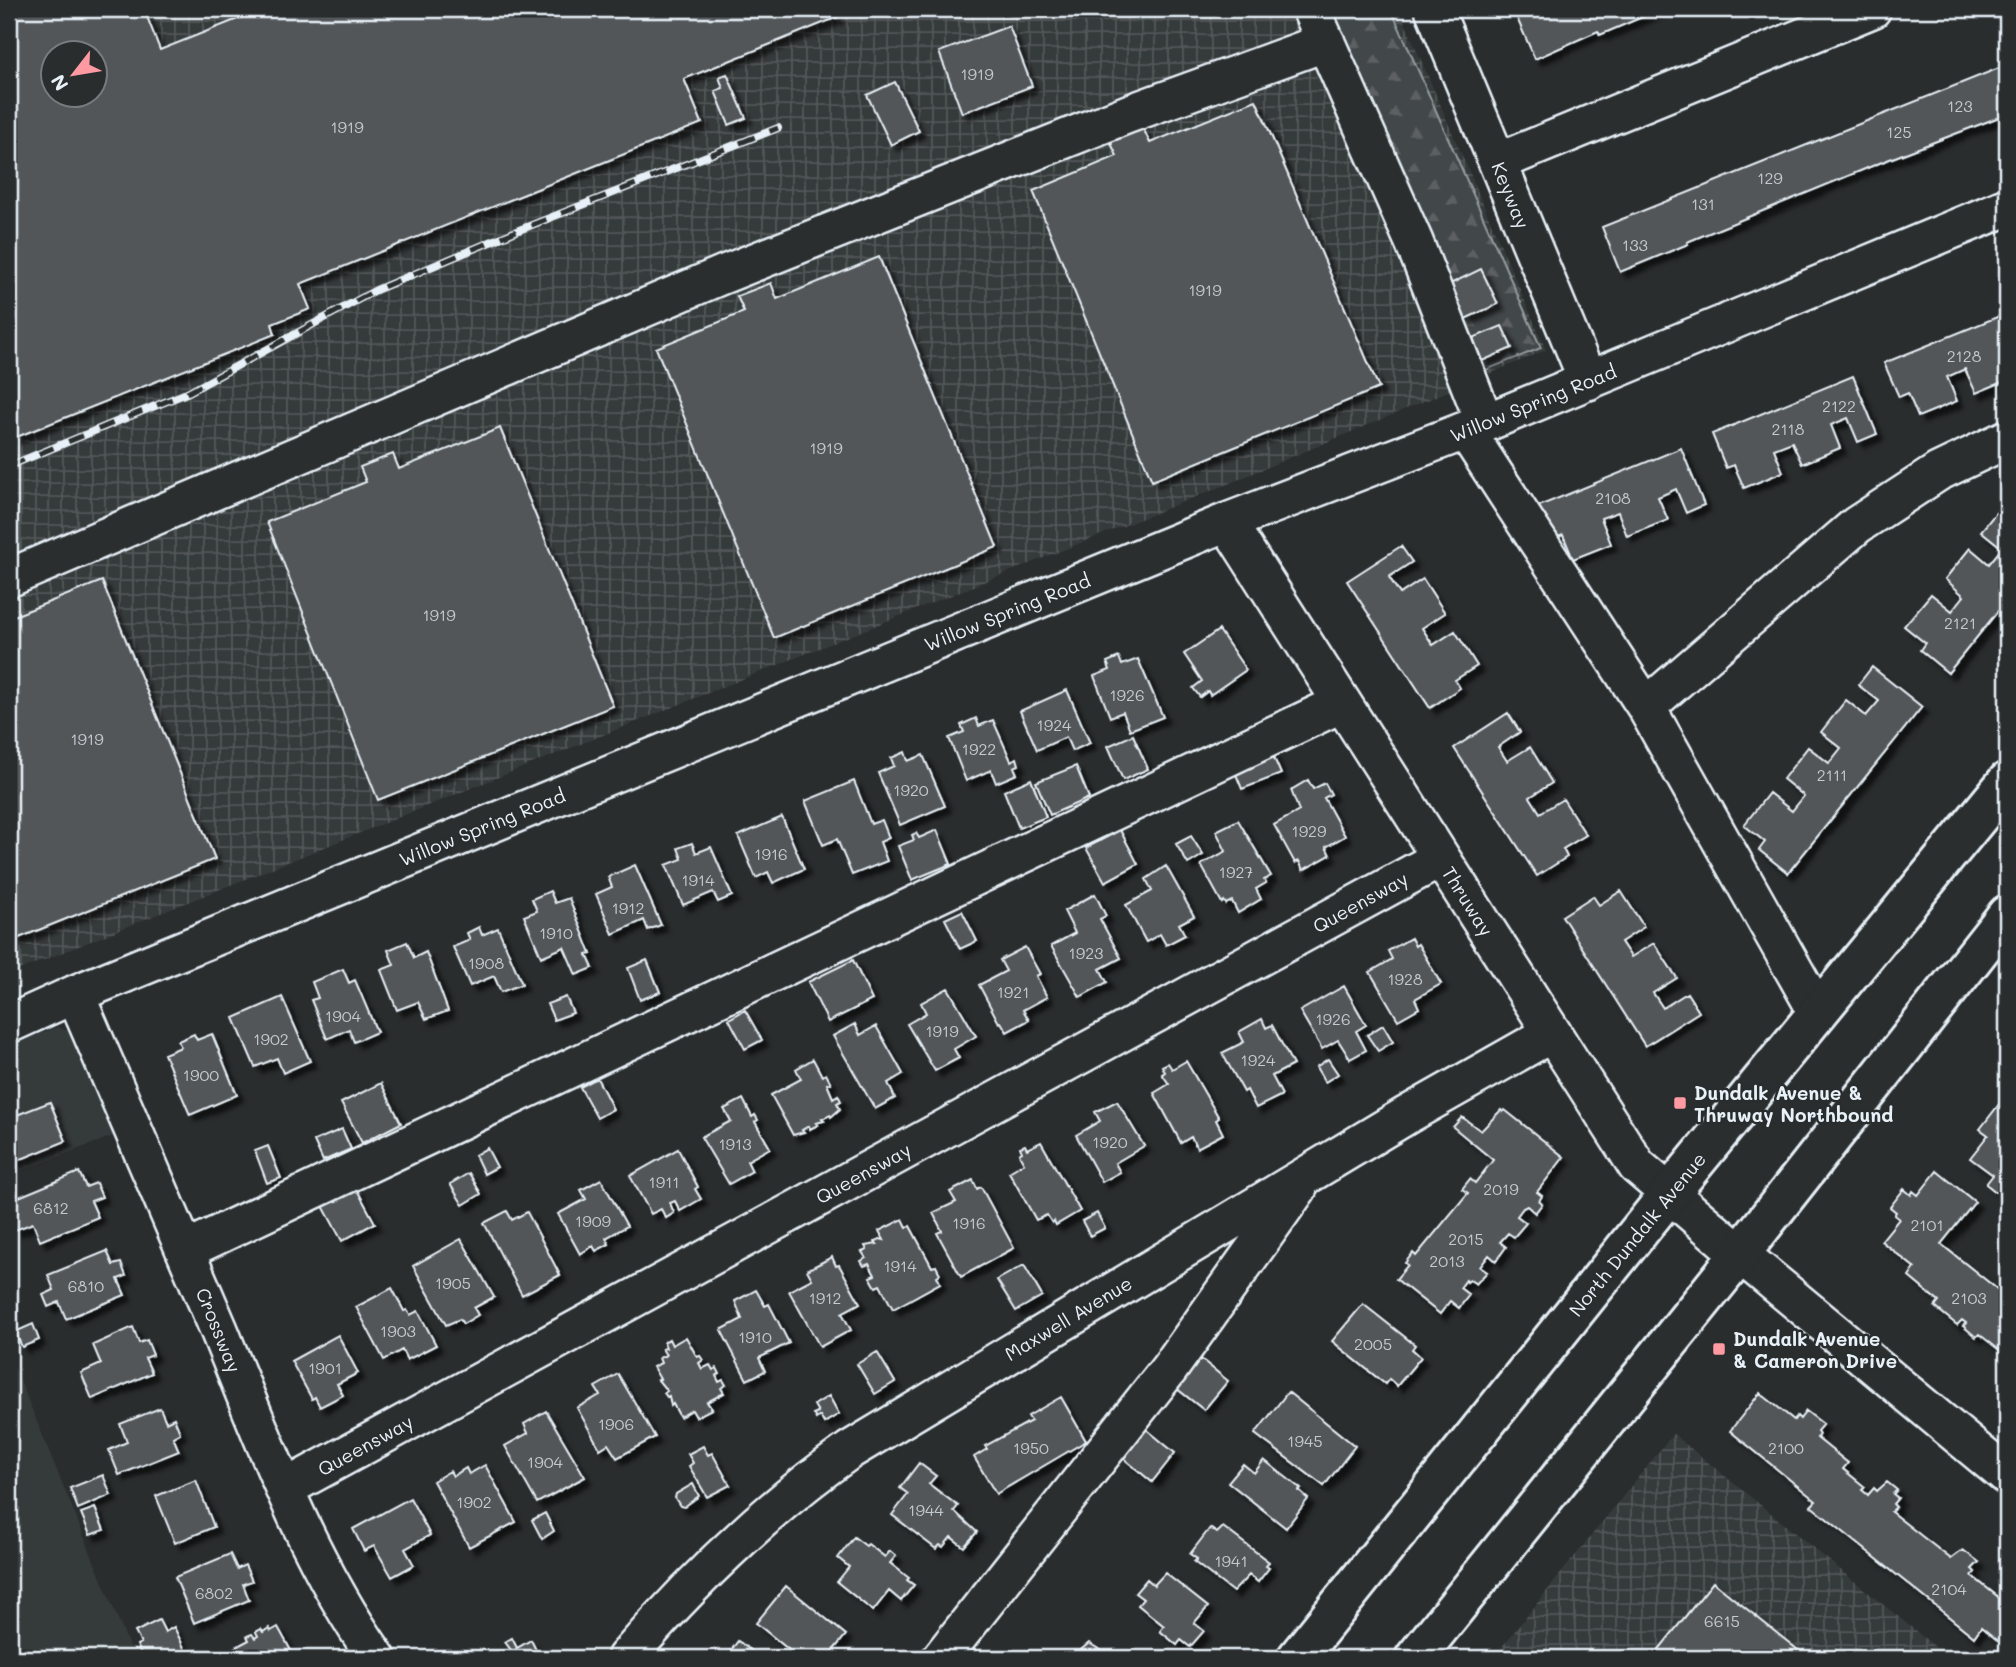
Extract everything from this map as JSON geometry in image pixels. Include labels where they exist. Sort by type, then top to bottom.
[{"type":"main road","name":"North Dundalk Avenue","points":[[1297,1658],[1669,1194],[2007,782]]},
{"type":"main road","points":[[1415,1658],[1740,1254],[2007,915]]},
{"type":"street","points":[[1311,9],[1414,242],[1475,427],[1646,708],[1818,1013]]},
{"type":"street","name":"Keyway","points":[[1434,9],[1588,381]]},
{"type":"street","points":[[1498,162],[1871,9]]},
{"type":"street","points":[[9,578],[722,275],[1128,114],[1326,42]]},
{"type":"street","name":"Willow Spring Road","points":[[9,1024],[75,994],[1227,522],[1475,427],[2007,207]]},
{"type":"street","points":[[1646,708],[1857,525],[1938,472],[2007,439]]},
{"type":"street","name":"Thruway","points":[[1227,522],[1637,1166],[2007,1476]]},
{"type":"street","points":[[186,1250],[1342,703]]},
{"type":"street","name":"Queensway","points":[[284,1489],[1441,858]]},
{"type":"street","name":"Crossway","points":[[75,994],[186,1250],[284,1489],[348,1617],[377,1658]]},
{"type":"street","name":"Maxwell Avenue","points":[[626,1658],[744,1534],[806,1482],[850,1450],[1307,1175],[1552,1033]]},
{"type":"street","points":[[941,1658],[1169,1369],[1307,1175]]},
{"type":"shaded area","points":[[9,9],[1399,9],[1546,350],[1230,483],[9,974]]},
{"type":"shaded area","points":[[58,1027],[80,1036],[116,1135],[9,1175],[9,1045]]},
{"type":"shaded area","points":[[9,1354],[134,1658],[9,1658]]},
{"type":"shaded area","points":[[1673,1434],[1949,1658],[1493,1658]]},
{"type":"green space","points":[[1323,9],[1391,9],[1541,348],[1473,375]]},
{"type":"building","points":[[9,9],[144,9],[160,50],[263,9],[835,9],[838,17],[684,79],[702,123],[300,284],[310,309],[272,324],[275,334],[9,440]]},
{"type":"building","points":[[1534,9],[1661,9],[1600,35],[1598,31],[1535,59],[1516,16]]},
{"type":"building","points":[[1009,26],[1032,86],[962,113],[939,52]]},
{"type":"building","points":[[1999,68],[2007,88],[2007,114],[1882,162],[1620,272],[1602,227]]},
{"type":"building","points":[[727,74],[746,118],[729,125],[715,91],[723,88],[719,77]]},
{"type":"building","points":[[895,82],[919,131],[891,145],[867,95]]},
{"type":"building","points":[[1256,100],[1379,388],[1152,481],[1033,191],[1117,156],[1110,141],[1143,128],[1150,143]]},
{"type":"building","points":[[879,257],[997,547],[774,638],[656,348],[744,312],[737,296],[771,283],[777,299]]},
{"type":"building","points":[[1481,269],[1498,304],[1465,319],[1448,285]]},
{"type":"building","points":[[2007,313],[2007,352],[2002,354],[2007,366],[2007,380],[1976,393],[1965,369],[1947,377],[1957,401],[1918,417],[1908,393],[1899,397],[1884,363]]},
{"type":"building","points":[[1502,326],[1512,348],[1482,361],[1473,338]]},
{"type":"building","points":[[1853,376],[1877,434],[1858,442],[1848,418],[1831,425],[1840,448],[1802,464],[1792,442],[1774,449],[1783,472],[1744,488],[1734,465],[1726,468],[1712,434]]},
{"type":"building","points":[[500,428],[613,706],[378,800],[267,522],[366,482],[360,467],[393,454],[399,469]]},
{"type":"building","points":[[1681,448],[1704,505],[1686,513],[1676,489],[1658,497],[1668,520],[1627,536],[1618,512],[1601,518],[1611,544],[1573,559],[1563,535],[1553,539],[1539,506]]},
{"type":"building","points":[[2007,499],[2007,600],[1948,673],[1920,650],[1925,643],[1904,626],[1931,594],[1952,611],[1964,596],[1945,579],[1970,548],[1989,564],[2002,548],[1981,531]]},
{"type":"building","points":[[1401,546],[1412,562],[1389,577],[1400,594],[1423,579],[1445,613],[1422,628],[1433,645],[1455,631],[1477,666],[1455,680],[1460,688],[1430,708],[1347,581]]},
{"type":"building","points":[[102,581],[215,859],[9,942],[9,618]]},
{"type":"building","points":[[1219,630],[1246,670],[1210,695],[1208,691],[1200,697],[1193,688],[1202,681],[1184,654]]},
{"type":"building","points":[[1119,657],[1122,665],[1138,659],[1163,717],[1130,730],[1123,712],[1110,717],[1094,676],[1110,670],[1107,662]]},
{"type":"building","points":[[1872,667],[1922,707],[1788,873],[1759,850],[1765,842],[1744,825],[1769,793],[1792,811],[1804,796],[1783,779],[1808,747],[1829,763],[1841,748],[1821,732],[1846,700],[1866,716],[1879,701],[1858,685]]},
{"type":"building","points":[[1067,690],[1090,743],[1072,751],[1066,737],[1037,750],[1020,711]]},
{"type":"building","points":[[1508,713],[1520,732],[1498,747],[1507,761],[1530,747],[1552,783],[1530,797],[1540,813],[1563,799],[1586,835],[1563,849],[1567,857],[1537,876],[1454,748]]},
{"type":"building","points":[[976,718],[979,726],[993,720],[1011,761],[1017,758],[1019,765],[1014,767],[1017,774],[996,783],[991,770],[966,781],[949,738],[964,732],[961,725]]},
{"type":"building","points":[[1133,735],[1148,769],[1123,780],[1108,746]]},
{"type":"building","points":[[1271,751],[1281,774],[1242,789],[1233,767]]},
{"type":"building","points":[[905,752],[908,761],[923,755],[945,806],[900,825],[878,773],[894,766],[891,758]]},
{"type":"building","points":[[1076,766],[1089,798],[1050,815],[1036,782]]},
{"type":"building","points":[[1031,779],[1046,817],[1019,828],[1004,791]]},
{"type":"building","points":[[1308,780],[1313,789],[1325,783],[1331,794],[1324,798],[1345,836],[1326,847],[1330,855],[1303,870],[1299,861],[1295,863],[1274,825],[1299,811],[1291,790]]},
{"type":"building","points":[[854,781],[871,824],[882,820],[889,838],[880,842],[887,861],[852,875],[837,839],[823,845],[805,801]]},
{"type":"building","points":[[782,817],[804,869],[773,883],[768,872],[756,878],[738,836]]},
{"type":"building","points":[[1238,820],[1271,876],[1256,889],[1261,899],[1238,913],[1232,901],[1222,903],[1201,865],[1226,851],[1216,831]]},
{"type":"building","points":[[937,830],[951,864],[912,880],[898,846],[914,840],[912,835],[916,833],[919,838]]},
{"type":"building","points":[[1120,830],[1138,864],[1105,882],[1086,848]]},
{"type":"building","points":[[1191,836],[1203,855],[1188,864],[1176,844]]},
{"type":"building","points":[[692,843],[696,853],[711,847],[732,896],[718,902],[713,892],[683,905],[666,865],[682,859],[678,848]]},
{"type":"building","points":[[635,865],[661,925],[648,930],[644,920],[613,934],[596,894],[612,887],[608,877]]},
{"type":"building","points":[[1166,866],[1194,916],[1179,924],[1185,935],[1166,945],[1160,934],[1146,942],[1126,905],[1152,891],[1146,879]]},
{"type":"building","points":[[550,891],[555,903],[569,898],[591,954],[587,955],[593,968],[576,975],[564,947],[541,957],[524,916],[537,911],[532,899]]},
{"type":"building","points":[[1621,891],[1644,927],[1621,942],[1631,957],[1654,943],[1677,978],[1653,993],[1663,1008],[1687,993],[1699,1012],[1645,1046],[1562,916],[1593,896],[1599,905]]},
{"type":"building","points":[[1095,894],[1106,916],[1100,919],[1121,958],[1100,969],[1107,982],[1080,997],[1051,946],[1075,933],[1064,911]]},
{"type":"building","points":[[962,911],[977,941],[960,949],[945,919]]},
{"type":"building","points":[[479,927],[482,935],[498,928],[522,984],[501,992],[494,976],[470,986],[453,947],[470,940],[467,933]]},
{"type":"building","points":[[1411,938],[1415,946],[1418,944],[1441,984],[1415,999],[1419,1008],[1398,1020],[1370,972],[1392,959],[1388,951]]},
{"type":"building","points":[[407,942],[414,958],[426,952],[448,1011],[426,1019],[418,1002],[397,1010],[381,970],[394,965],[388,950]]},
{"type":"building","points":[[1025,947],[1040,974],[1036,976],[1047,997],[1023,1010],[1029,1020],[1007,1032],[1001,1022],[999,1023],[979,985],[1006,971],[1000,960]]},
{"type":"building","points":[[647,960],[660,992],[640,1000],[628,968]]},
{"type":"building","points":[[853,960],[872,1000],[828,1022],[808,982]]},
{"type":"building","points":[[343,969],[349,983],[355,980],[377,1032],[354,1042],[349,1029],[327,1039],[311,1000],[318,998],[312,982]]},
{"type":"building","points":[[1344,986],[1366,1025],[1356,1031],[1366,1050],[1350,1059],[1338,1040],[1322,1049],[1300,1011]]},
{"type":"building","points":[[948,988],[976,1036],[954,1049],[959,1058],[935,1071],[907,1024],[926,1013],[921,1003]]},
{"type":"building","points":[[282,997],[310,1061],[283,1073],[277,1058],[255,1067],[234,1018]]},
{"type":"building","points":[[566,997],[573,1013],[554,1020],[547,1004]]},
{"type":"building","points":[[745,1010],[762,1040],[745,1049],[729,1019]]},
{"type":"building","points":[[1262,1019],[1266,1028],[1272,1025],[1293,1065],[1272,1076],[1282,1095],[1256,1108],[1222,1053],[1244,1042],[1239,1032]]},
{"type":"building","points":[[855,1024],[860,1035],[876,1026],[903,1074],[888,1083],[895,1098],[875,1109],[833,1036]]},
{"type":"building","points":[[1383,1025],[1393,1042],[1378,1051],[1367,1035]]},
{"type":"building","points":[[194,1034],[197,1040],[212,1034],[237,1095],[190,1115],[164,1054],[181,1047],[178,1041]]},
{"type":"building","points":[[813,1059],[822,1076],[826,1074],[831,1083],[827,1084],[833,1098],[838,1095],[841,1101],[837,1103],[840,1109],[831,1117],[830,1115],[822,1119],[824,1121],[816,1123],[818,1125],[810,1129],[809,1126],[802,1130],[804,1132],[793,1135],[771,1095],[801,1079],[796,1069]]},
{"type":"building","points":[[1328,1059],[1338,1074],[1325,1082],[1316,1067]]},
{"type":"building","points":[[1186,1061],[1219,1118],[1216,1120],[1223,1134],[1197,1148],[1191,1137],[1181,1143],[1154,1093],[1169,1084],[1162,1074],[1165,1072],[1162,1066],[1168,1063],[1172,1069]]},
{"type":"building","points":[[597,1078],[613,1109],[597,1118],[580,1087]]},
{"type":"building","points":[[381,1083],[401,1123],[362,1143],[341,1103]]},
{"type":"building","points":[[2007,1094],[2007,1201],[1986,1184],[1993,1175],[1970,1158],[1988,1135],[1980,1129]]},
{"type":"building","points":[[743,1099],[752,1117],[755,1115],[758,1120],[755,1122],[770,1148],[747,1161],[752,1171],[729,1184],[701,1137],[731,1121],[724,1109]]},
{"type":"building","points":[[1117,1101],[1144,1146],[1115,1163],[1120,1172],[1102,1182],[1076,1135],[1100,1121],[1095,1112]]},
{"type":"building","points":[[50,1102],[66,1141],[9,1164],[9,1118]]},
{"type":"building","points":[[1501,1110],[1505,1110],[1564,1157],[1537,1192],[1542,1196],[1539,1201],[1542,1204],[1535,1213],[1527,1206],[1523,1208],[1517,1216],[1526,1223],[1514,1237],[1508,1233],[1500,1242],[1506,1247],[1496,1261],[1489,1255],[1480,1267],[1487,1272],[1476,1284],[1466,1280],[1460,1288],[1469,1295],[1459,1308],[1450,1301],[1440,1314],[1396,1279],[1408,1265],[1405,1263],[1413,1253],[1416,1256],[1468,1193],[1462,1189],[1470,1179],[1475,1183],[1493,1160],[1453,1127],[1462,1117],[1481,1131]]},
{"type":"building","points":[[342,1129],[351,1149],[323,1161],[314,1141]]},
{"type":"building","points":[[1041,1142],[1080,1211],[1056,1225],[1047,1215],[1036,1220],[1009,1172],[1024,1163],[1019,1154],[1022,1152],[1020,1147],[1025,1145],[1027,1149]]},
{"type":"building","points":[[268,1146],[281,1178],[267,1183],[255,1151]]},
{"type":"building","points":[[487,1148],[497,1167],[484,1174],[475,1155]]},
{"type":"building","points":[[678,1149],[698,1187],[695,1189],[701,1199],[680,1211],[675,1201],[670,1203],[674,1213],[666,1218],[661,1209],[651,1214],[630,1176]]},
{"type":"building","points":[[1937,1171],[1975,1202],[1941,1244],[2007,1297],[2007,1356],[1979,1334],[1976,1337],[1963,1326],[1966,1323],[1962,1320],[1957,1325],[1935,1307],[1939,1302],[1909,1277],[1915,1268],[1881,1241],[1899,1219],[1890,1207],[1904,1189],[1911,1195],[1913,1191],[1918,1195]]},
{"type":"building","points":[[79,1172],[86,1187],[96,1183],[102,1197],[91,1201],[98,1217],[40,1241],[33,1223],[15,1230],[9,1214],[9,1201]]},
{"type":"building","points":[[469,1173],[481,1194],[463,1205],[450,1184]]},
{"type":"building","points":[[601,1179],[627,1226],[606,1238],[609,1244],[596,1251],[593,1246],[580,1254],[558,1214],[586,1199],[581,1190]]},
{"type":"building","points":[[973,1180],[977,1189],[981,1187],[1014,1248],[961,1277],[937,1233],[942,1231],[933,1213],[956,1202],[950,1192]]},
{"type":"building","points":[[356,1188],[375,1223],[342,1241],[323,1206]]},
{"type":"building","points":[[507,1211],[512,1220],[527,1212],[560,1275],[522,1295],[484,1223]]},
{"type":"building","points":[[1097,1213],[1105,1228],[1090,1236],[1082,1221]]},
{"type":"building","points":[[903,1219],[907,1227],[910,1226],[932,1267],[936,1266],[940,1283],[893,1309],[880,1285],[876,1287],[870,1277],[875,1275],[869,1264],[864,1266],[861,1261],[866,1258],[862,1252],[867,1250],[865,1246],[877,1244],[875,1242],[880,1239],[884,1240],[879,1231]]},
{"type":"building","points":[[461,1239],[494,1297],[474,1308],[478,1315],[463,1324],[460,1319],[446,1325],[413,1266]]},
{"type":"building","points":[[107,1251],[113,1265],[121,1263],[126,1276],[118,1279],[125,1295],[66,1319],[59,1302],[48,1307],[43,1295],[54,1290],[48,1275]]},
{"type":"building","points":[[832,1257],[860,1303],[842,1313],[851,1330],[820,1347],[789,1291],[812,1279],[807,1270]]},
{"type":"building","points":[[1024,1265],[1042,1296],[1016,1311],[997,1280]]},
{"type":"building","points":[[392,1288],[404,1311],[407,1310],[410,1315],[418,1311],[436,1345],[407,1360],[402,1350],[384,1360],[356,1307]]},
{"type":"building","points":[[756,1290],[765,1306],[769,1304],[789,1343],[759,1358],[765,1371],[747,1380],[721,1330],[742,1319],[735,1301]]},
{"type":"building","points":[[1363,1304],[1415,1345],[1412,1349],[1421,1357],[1397,1386],[1389,1379],[1385,1384],[1332,1341]]},
{"type":"building","points":[[33,1324],[39,1340],[22,1347],[15,1332]]},
{"type":"building","points":[[133,1327],[139,1343],[147,1340],[153,1355],[145,1358],[152,1373],[92,1399],[81,1373],[101,1364],[93,1345]]},
{"type":"building","points":[[338,1335],[358,1373],[337,1384],[343,1395],[320,1407],[315,1397],[312,1399],[291,1361]]},
{"type":"building","points":[[686,1337],[697,1357],[700,1356],[703,1360],[699,1363],[702,1369],[710,1365],[713,1370],[717,1368],[720,1374],[716,1376],[719,1382],[723,1380],[726,1385],[721,1388],[724,1393],[707,1402],[712,1409],[696,1417],[692,1410],[680,1417],[673,1404],[671,1406],[669,1396],[664,1393],[667,1391],[658,1380],[660,1379],[653,1367],[661,1363],[659,1358],[666,1355],[662,1349],[666,1348],[664,1342],[669,1339],[672,1345]]},
{"type":"building","points":[[877,1352],[895,1382],[875,1394],[857,1364]]},
{"type":"building","points":[[1201,1359],[1228,1381],[1204,1410],[1176,1388]]},
{"type":"building","points":[[618,1374],[655,1437],[617,1458],[608,1444],[600,1449],[577,1408],[600,1395],[595,1387]]},
{"type":"building","points":[[1288,1392],[1355,1446],[1324,1486],[1255,1434]]},
{"type":"building","points":[[1760,1393],[1794,1420],[1797,1416],[1800,1419],[1806,1411],[1823,1424],[1817,1431],[1817,1438],[1848,1463],[1843,1469],[1865,1487],[1862,1490],[1868,1495],[1874,1488],[1877,1491],[1887,1482],[1897,1490],[1893,1494],[1898,1498],[1893,1504],[1896,1507],[1891,1512],[1951,1559],[1963,1550],[1979,1562],[1972,1569],[1975,1572],[1972,1576],[2001,1599],[2007,1591],[2007,1648],[1981,1627],[1974,1637],[1811,1506],[1816,1501],[1730,1431]]},
{"type":"building","points":[[829,1396],[839,1414],[824,1423],[820,1416],[816,1419],[813,1414],[818,1412],[814,1405]]},
{"type":"building","points":[[1061,1397],[1086,1441],[996,1494],[974,1457],[987,1449],[985,1446],[1031,1421],[1028,1416]]},
{"type":"building","points":[[160,1408],[166,1422],[174,1418],[180,1433],[173,1437],[179,1451],[119,1475],[109,1450],[127,1442],[120,1424]]},
{"type":"building","points":[[546,1411],[585,1477],[537,1503],[505,1446],[528,1433],[524,1424]]},
{"type":"building","points":[[1145,1428],[1175,1453],[1152,1482],[1122,1457]]},
{"type":"building","points":[[703,1446],[708,1455],[712,1453],[730,1485],[707,1497],[689,1466],[693,1463],[688,1454]]},
{"type":"building","points":[[1264,1460],[1301,1489],[1299,1491],[1308,1499],[1286,1528],[1228,1482],[1243,1464],[1254,1473]]},
{"type":"building","points":[[919,1463],[936,1476],[929,1484],[958,1506],[954,1511],[977,1532],[964,1547],[951,1537],[943,1547],[940,1545],[936,1549],[892,1515],[908,1494],[900,1488]]},
{"type":"building","points":[[485,1465],[516,1522],[469,1547],[433,1481],[450,1471],[453,1476],[466,1468],[469,1474]]},
{"type":"building","points":[[103,1475],[111,1495],[78,1509],[70,1488]]},
{"type":"building","points":[[196,1480],[214,1527],[175,1543],[156,1496]]},
{"type":"building","points":[[693,1484],[699,1496],[684,1507],[680,1506],[675,1498],[676,1494]]},
{"type":"building","points":[[410,1498],[430,1535],[405,1549],[414,1565],[392,1577],[374,1546],[364,1551],[353,1529]]},
{"type":"building","points":[[95,1508],[104,1530],[90,1535],[81,1513]]},
{"type":"building","points":[[545,1513],[554,1531],[542,1539],[532,1520]]},
{"type":"building","points":[[1223,1527],[1269,1562],[1266,1566],[1269,1568],[1258,1582],[1249,1575],[1233,1592],[1194,1562],[1197,1559],[1190,1554],[1210,1528],[1217,1533]]},
{"type":"building","points":[[854,1537],[885,1557],[890,1551],[896,1556],[890,1563],[914,1585],[901,1601],[889,1591],[873,1611],[837,1582],[849,1567],[838,1558]]},
{"type":"building","points":[[230,1554],[237,1569],[245,1565],[252,1581],[243,1584],[249,1600],[194,1623],[175,1577]]},
{"type":"building","points":[[1165,1573],[1208,1607],[1194,1623],[1204,1631],[1190,1647],[1181,1640],[1177,1645],[1160,1631],[1164,1626],[1138,1605],[1143,1599],[1135,1593],[1147,1579],[1154,1585]]},
{"type":"building","points":[[1713,1582],[1808,1658],[1652,1658]]},
{"type":"building","points":[[786,1586],[846,1635],[827,1658],[799,1658],[756,1623]]},
{"type":"building","points":[[159,1620],[165,1632],[174,1627],[186,1652],[173,1658],[143,1658],[137,1645],[141,1643],[135,1632]]},
{"type":"building","points":[[278,1627],[295,1658],[220,1658],[219,1656],[249,1640],[247,1636],[252,1634],[255,1638],[258,1636],[256,1632],[261,1629],[263,1632]]},
{"type":"building","points":[[512,1638],[517,1648],[531,1640],[540,1658],[517,1658],[505,1642]]},
{"type":"building","points":[[738,1641],[758,1656],[726,1657]]},
{"type":"building","points":[[1089,1643],[1110,1656],[1114,1651],[1122,1658],[1076,1658],[1075,1655]]},
{"type":"railway","points":[[9,466],[189,392],[376,290],[514,232],[778,128]]},
{"type":"place","name":"Dundalk Avenue & Thruway Northbound","points":[[1680,1103]]},
{"type":"place","name":"Dundalk Avenue & Cameron Drive","points":[[1719,1349]]}]
